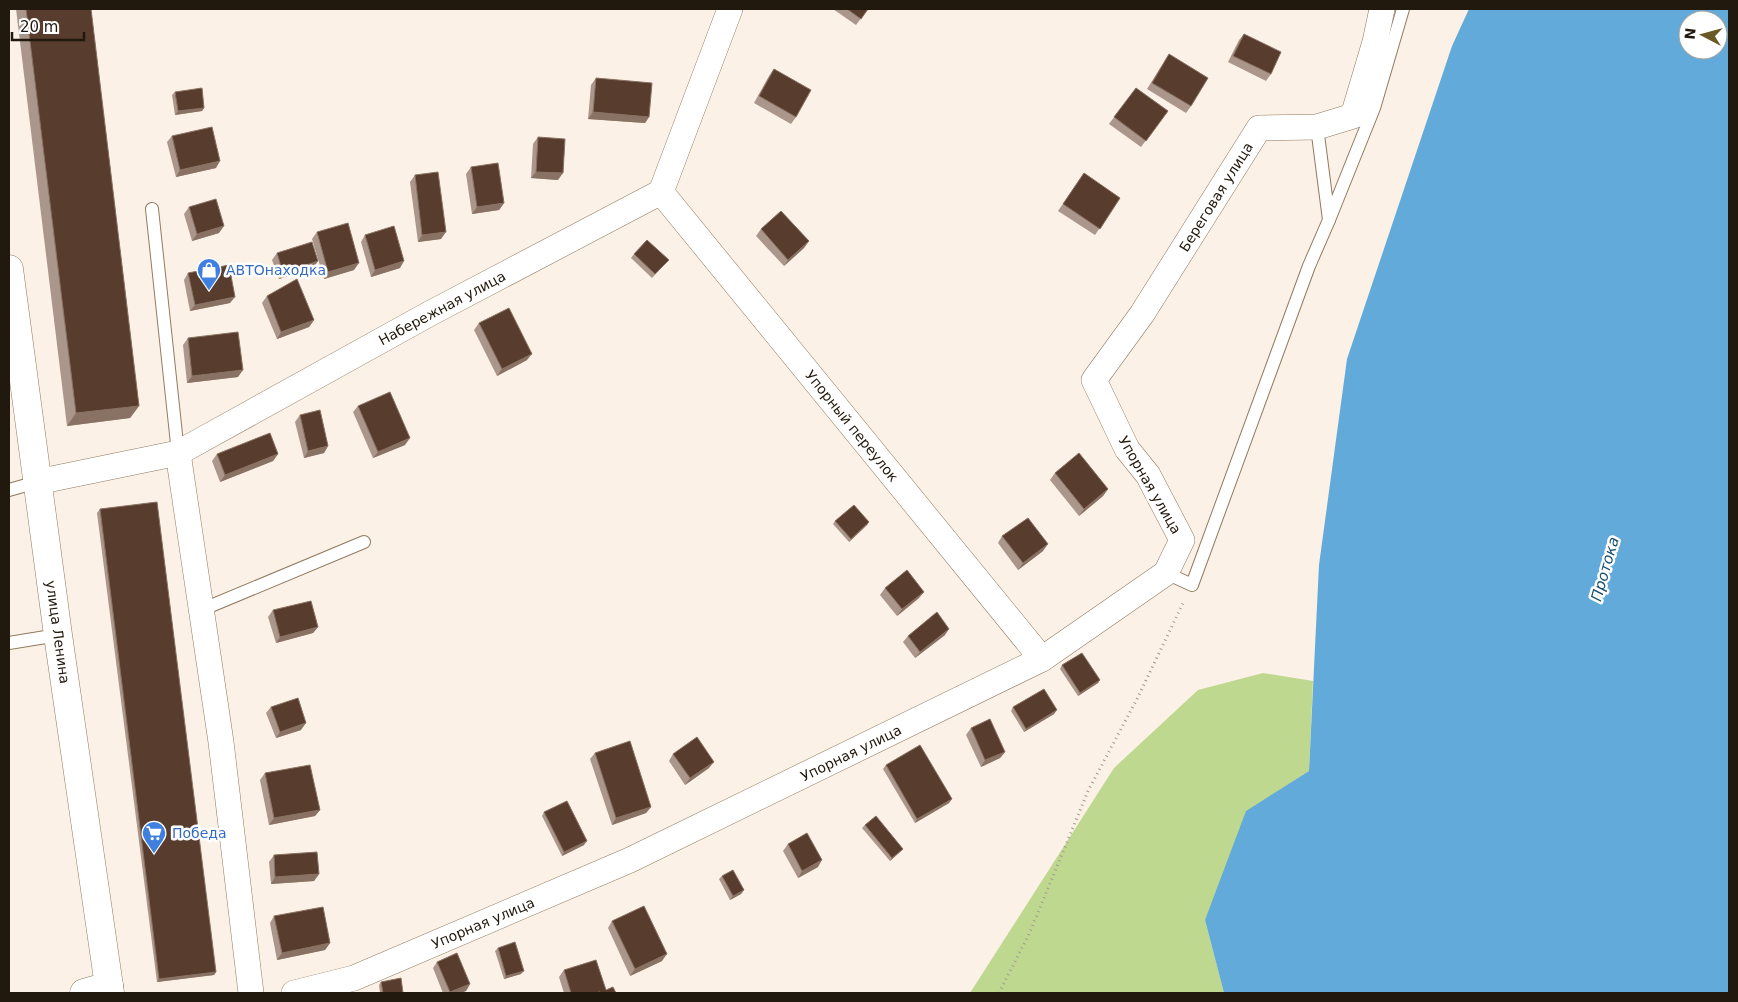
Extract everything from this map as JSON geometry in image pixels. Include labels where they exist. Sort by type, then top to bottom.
[{"type":"main road","name":"улица Ленина","points":[[9,276],[58,634],[101,991]]},
{"type":"street","points":[[661,192],[730,9]]},
{"type":"street","name":"Береговая улица","points":[[1108,362],[1142,314],[1260,128],[1317,128],[1353,116],[1375,42],[1382,9]]},
{"type":"street","name":"Набережная улица","points":[[37,482],[178,453],[429,314],[661,192]]},
{"type":"street","name":"Упорный переулок","points":[[661,192],[1042,659]]},
{"type":"street","name":"Упорная улица","points":[[294,993],[354,978],[630,860],[1042,659],[1166,573],[1182,540],[1148,475],[1127,448],[1094,380],[1108,362]]},
{"type":"street","points":[[178,453],[221,742],[251,993]]},
{"type":"lane","points":[[1166,573],[1192,585],[1309,266],[1374,108],[1402,9]]},
{"type":"lane","points":[[1317,128],[1329,220]]},
{"type":"lane","points":[[152,209],[178,453]]},
{"type":"lane","points":[[9,490],[37,482]]},
{"type":"lane","points":[[202,610],[364,542]]},
{"type":"lane","points":[[9,643],[58,634]]},
{"type":"path","points":[[998,993],[1030,932],[1088,791],[1137,699],[1192,585]]},
{"type":"green space","points":[[1263,673],[1313,681],[1309,771],[1263,801],[1205,920],[1224,993],[970,993],[1114,768],[1198,690]]},
{"type":"water","name":"Протока","points":[[1469,9],[1729,9],[1729,993],[1224,993],[1205,920],[1246,811],[1309,771],[1319,565],[1347,359],[1452,46]]},
{"type":"building","points":[[26,9],[91,9],[139,406],[76,413]]},
{"type":"building","points":[[847,9],[868,9],[861,19]]},
{"type":"building","points":[[1244,34],[1281,52],[1271,74],[1233,56]]},
{"type":"building","points":[[1169,54],[1208,78],[1191,106],[1152,83]]},
{"type":"building","points":[[774,69],[811,90],[796,117],[759,96]]},
{"type":"building","points":[[596,78],[652,83],[649,117],[593,112]]},
{"type":"building","points":[[202,88],[204,108],[178,111],[175,92]]},
{"type":"building","points":[[1136,88],[1168,111],[1146,141],[1114,117]]},
{"type":"building","points":[[212,127],[220,161],[180,170],[172,136]]},
{"type":"building","points":[[538,137],[565,139],[563,173],[536,172]]},
{"type":"building","points":[[498,163],[504,203],[477,207],[471,167]]},
{"type":"building","points":[[438,172],[446,232],[422,235],[415,175]]},
{"type":"building","points":[[1084,173],[1120,198],[1100,229],[1063,204]]},
{"type":"building","points":[[216,199],[224,226],[197,234],[189,207]]},
{"type":"building","points":[[781,211],[809,241],[788,260],[761,229]]},
{"type":"building","points":[[348,223],[359,263],[328,272],[317,232]]},
{"type":"building","points":[[394,226],[404,261],[375,270],[365,235]]},
{"type":"building","points":[[647,240],[669,260],[655,274],[634,254]]},
{"type":"building","points":[[312,242],[318,261],[283,273],[277,253]]},
{"type":"building","points":[[229,265],[235,297],[195,305],[188,273]]},
{"type":"building","points":[[297,279],[314,320],[281,332],[267,296]]},
{"type":"building","points":[[509,308],[532,354],[502,369],[479,323]]},
{"type":"building","points":[[238,332],[243,370],[192,376],[188,338]]},
{"type":"building","points":[[390,392],[410,438],[378,452],[358,406]]},
{"type":"building","points":[[320,410],[328,446],[308,451],[300,415]]},
{"type":"building","points":[[270,433],[278,454],[225,475],[217,454]]},
{"type":"building","points":[[1079,453],[1108,489],[1084,509],[1055,473]]},
{"type":"building","points":[[157,502],[216,972],[159,979],[100,509]]},
{"type":"building","points":[[854,505],[869,522],[851,539],[835,521]]},
{"type":"building","points":[[1028,518],[1048,544],[1023,563],[1002,536]]},
{"type":"building","points":[[907,570],[924,592],[902,609],[885,588]]},
{"type":"building","points":[[311,601],[318,627],[280,637],[273,610]]},
{"type":"building","points":[[937,612],[949,629],[920,652],[908,636]]},
{"type":"building","points":[[1082,653],[1100,680],[1080,693],[1062,665]]},
{"type":"building","points":[[1044,689],[1057,710],[1026,729],[1013,707]]},
{"type":"building","points":[[298,698],[306,723],[280,732],[271,707]]},
{"type":"building","points":[[990,719],[1005,752],[985,760],[971,728]]},
{"type":"building","points":[[697,737],[714,762],[690,778],[673,754]]},
{"type":"building","points":[[630,741],[651,807],[616,818],[595,753]]},
{"type":"building","points":[[920,745],[952,799],[917,819],[886,765]]},
{"type":"building","points":[[310,765],[320,810],[274,818],[265,773]]},
{"type":"building","points":[[567,801],[587,841],[564,852],[544,812]]},
{"type":"building","points":[[876,816],[903,849],[892,858],[865,825]]},
{"type":"building","points":[[807,833],[822,860],[802,871],[788,844]]},
{"type":"building","points":[[317,852],[319,874],[275,877],[274,855]]},
{"type":"building","points":[[733,870],[744,890],[733,896],[722,876]]},
{"type":"building","points":[[644,906],[667,954],[635,969],[612,921]]},
{"type":"building","points":[[323,907],[330,943],[282,953],[274,916]]},
{"type":"building","points":[[515,942],[524,971],[506,976],[498,948]]},
{"type":"building","points":[[457,953],[470,984],[450,992],[437,962]]},
{"type":"building","points":[[596,960],[606,990],[613,987],[616,993],[571,993],[564,970]]},
{"type":"building","points":[[401,978],[403,993],[383,993],[381,982]]},
{"type":"place","name":"АВТОнаходка","points":[[209,291]]},
{"type":"place","name":"Победа","points":[[154,854]]}]
